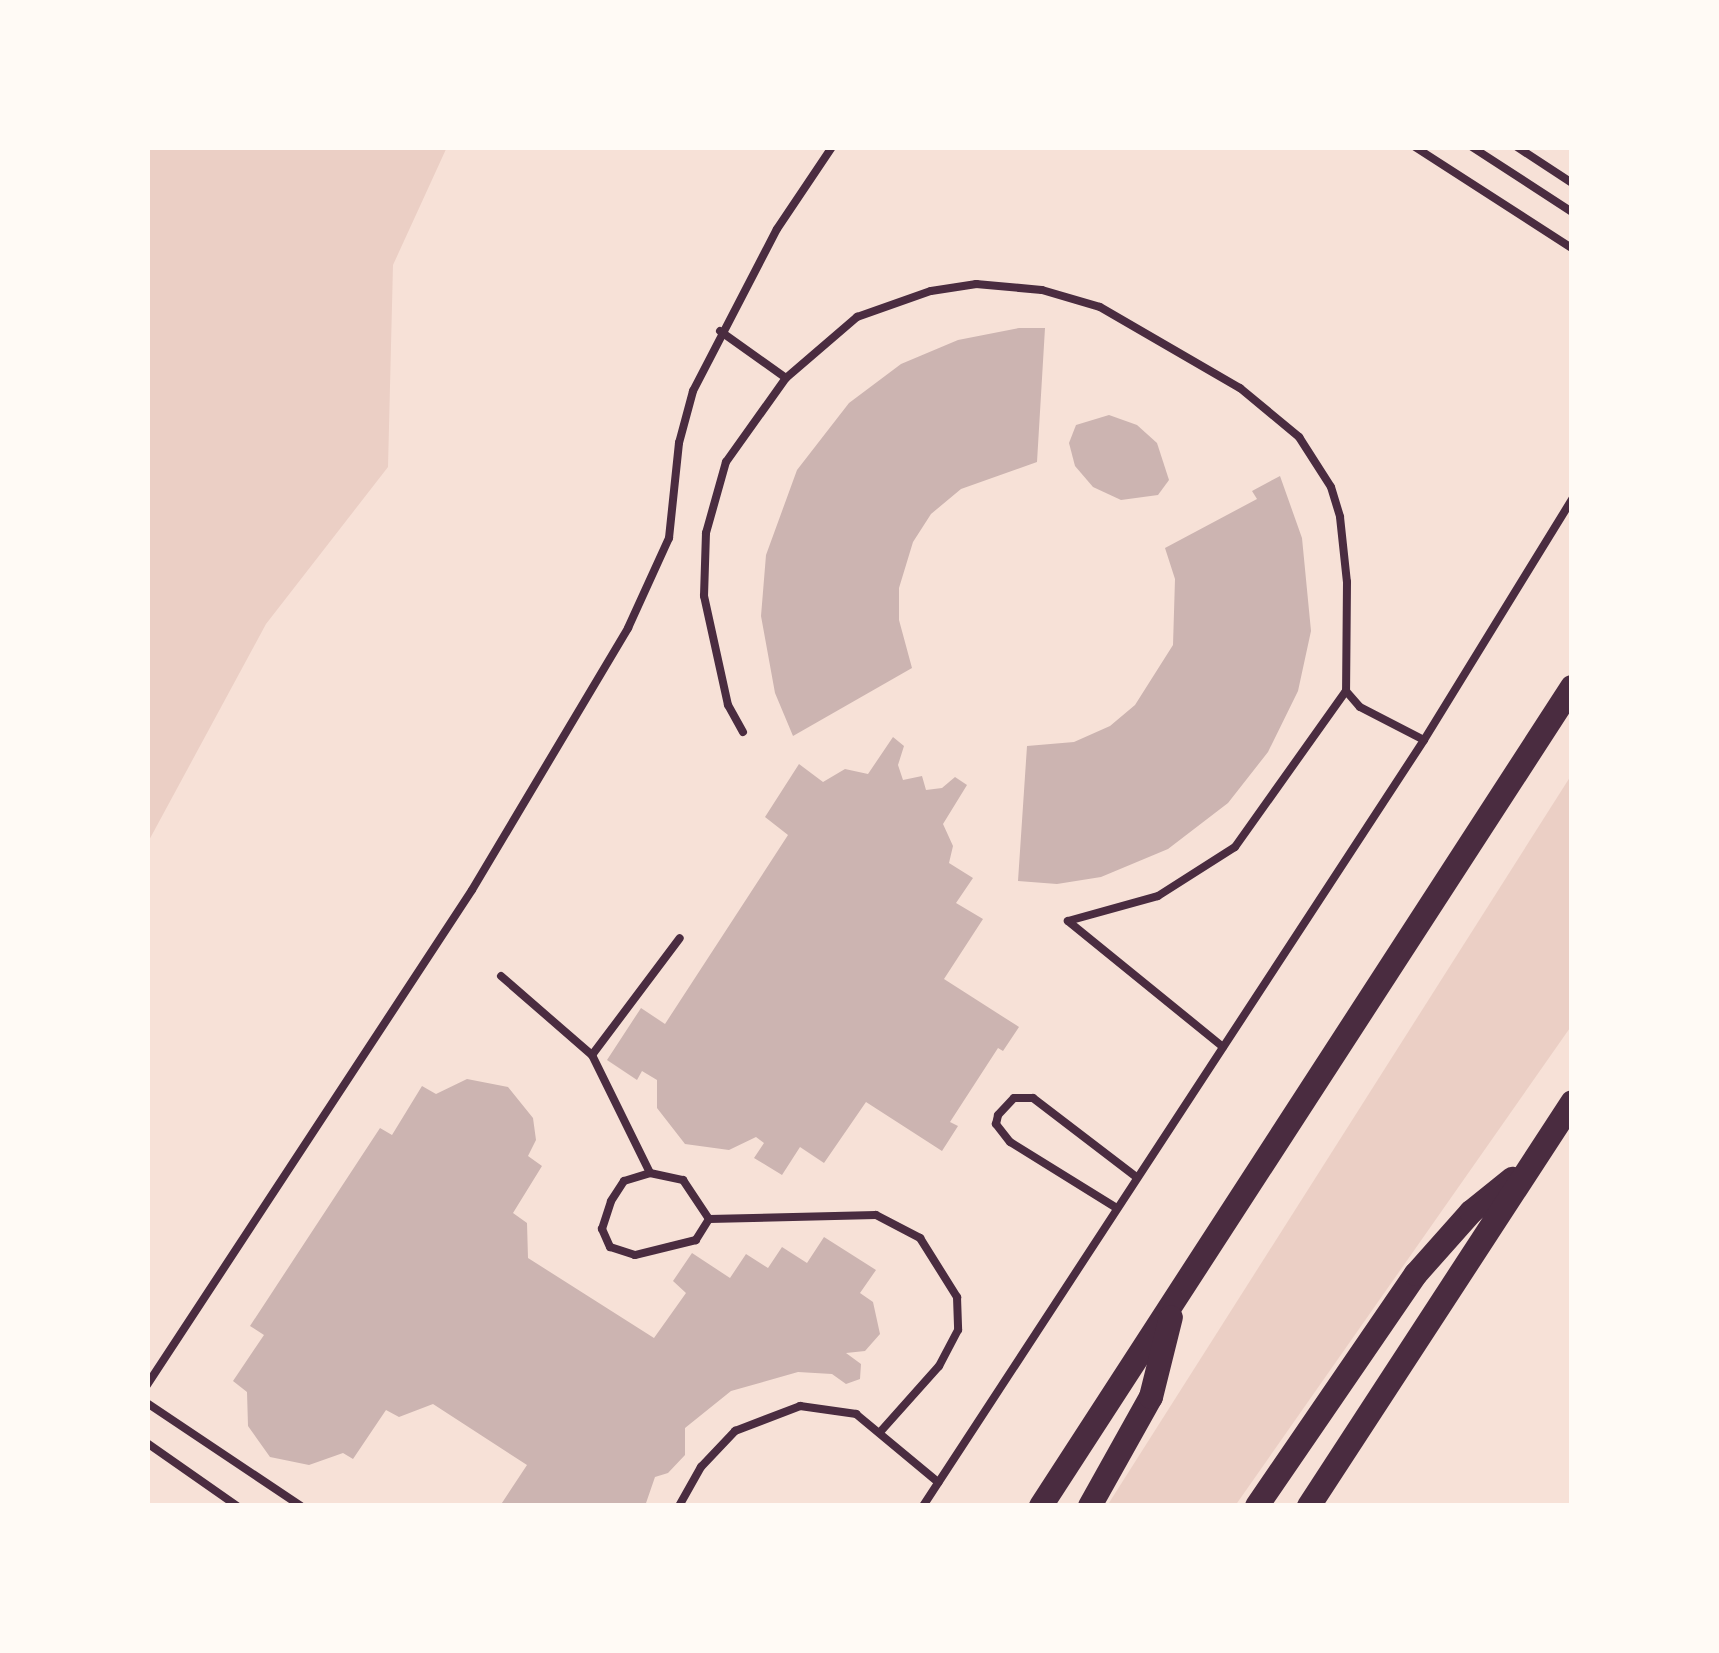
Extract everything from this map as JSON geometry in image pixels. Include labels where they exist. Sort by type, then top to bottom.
[{"type":"main road","points":[[1041,1506],[1572,687]]},
{"type":"main road","points":[[1310,1506],[1572,1102]]},
{"type":"main road","points":[[1257,1506],[1416,1274],[1471,1212],[1532,1162]]},
{"type":"main road","points":[[1090,1506],[1151,1397],[1175,1298]]},
{"type":"lane","points":[[147,1385],[472,890],[628,628],[668,538],[679,443],[693,391],[720,331],[832,147]]},
{"type":"lane","points":[[1415,147],[1572,248]]},
{"type":"lane","points":[[1472,147],[1572,212]]},
{"type":"lane","points":[[1517,147],[1572,183]]},
{"type":"lane","points":[[742,732],[728,705],[712,640],[704,596],[704,546],[726,462],[786,378],[827,338],[873,309],[976,284],[1072,296],[1186,353],[1280,418],[1318,462],[1340,517],[1347,582],[1346,691],[1235,847],[1158,896],[1068,921],[1223,1047]]},
{"type":"lane","points":[[720,331],[786,378]]},
{"type":"lane","points":[[923,1506],[1114,1207],[1424,740],[1572,499]]},
{"type":"lane","points":[[1346,691],[1360,707],[1424,740]]},
{"type":"lane","points":[[592,1055],[680,938]]},
{"type":"lane","points":[[501,976],[592,1055],[650,1173]]},
{"type":"lane","points":[[1114,1207],[1000,1134],[998,1114],[1014,1098],[1033,1098],[1135,1176]]},
{"type":"lane","points":[[650,1173],[683,1180],[709,1219],[696,1240],[635,1255],[610,1247],[602,1229],[624,1181],[650,1173]]},
{"type":"lane","points":[[709,1219],[876,1216],[920,1238],[957,1297],[958,1330],[939,1366],[881,1430]]},
{"type":"lane","points":[[147,1403],[301,1506]]},
{"type":"lane","points":[[679,1506],[701,1467],[724,1443],[767,1415],[800,1406],[856,1414],[881,1430],[938,1482]]},
{"type":"lane","points":[[147,1443],[237,1506]]},
{"type":"shaded area","points":[[147,147],[447,147],[393,265],[388,467],[266,624],[147,844]]},
{"type":"shaded area","points":[[1572,774],[1572,1025],[1235,1506],[1107,1506]]},
{"type":"building","points":[[1045,328],[1037,462],[961,489],[931,514],[913,542],[899,588],[899,620],[912,668],[793,736],[775,693],[761,616],[766,555],[797,470],[849,403],[901,364],[958,340]]},
{"type":"building","points":[[1109,415],[1137,425],[1157,443],[1169,480],[1158,495],[1121,500],[1093,487],[1075,466],[1069,443],[1076,425]]},
{"type":"building","points":[[1280,476],[1302,538],[1311,631],[1298,691],[1268,752],[1228,803],[1168,849],[1101,877],[1057,884],[1018,881],[1027,746],[1074,742],[1110,726],[1135,705],[1173,645],[1175,579],[1165,548],[1257,499],[1252,491]]},
{"type":"building","points":[[893,737],[904,746],[898,765],[903,780],[922,776],[926,790],[942,788],[955,777],[967,785],[943,824],[953,846],[949,863],[973,878],[956,903],[983,919],[944,979],[1019,1027],[1003,1051],[998,1048],[950,1122],[958,1126],[942,1151],[866,1102],[824,1163],[800,1147],[782,1175],[754,1158],[764,1143],[756,1137],[729,1150],[685,1144],[657,1108],[657,1080],[642,1071],[637,1080],[607,1060],[641,1008],[665,1024],[788,835],[765,817],[799,764],[823,782],[845,769],[868,774]]},
{"type":"building","points":[[467,1079],[508,1087],[533,1118],[536,1140],[528,1156],[542,1166],[513,1213],[527,1223],[528,1258],[654,1338],[686,1293],[673,1281],[692,1253],[730,1278],[746,1254],[768,1268],[782,1247],[807,1263],[824,1237],[876,1270],[860,1293],[873,1302],[880,1334],[865,1351],[846,1353],[861,1364],[860,1379],[846,1384],[832,1374],[798,1372],[731,1391],[685,1428],[685,1455],[668,1473],[655,1477],[645,1506],[500,1506],[527,1465],[433,1404],[399,1417],[386,1410],[353,1459],[343,1453],[309,1465],[270,1457],[248,1426],[247,1392],[233,1381],[264,1335],[250,1326],[380,1128],[392,1135],[422,1086],[436,1094]]}]
